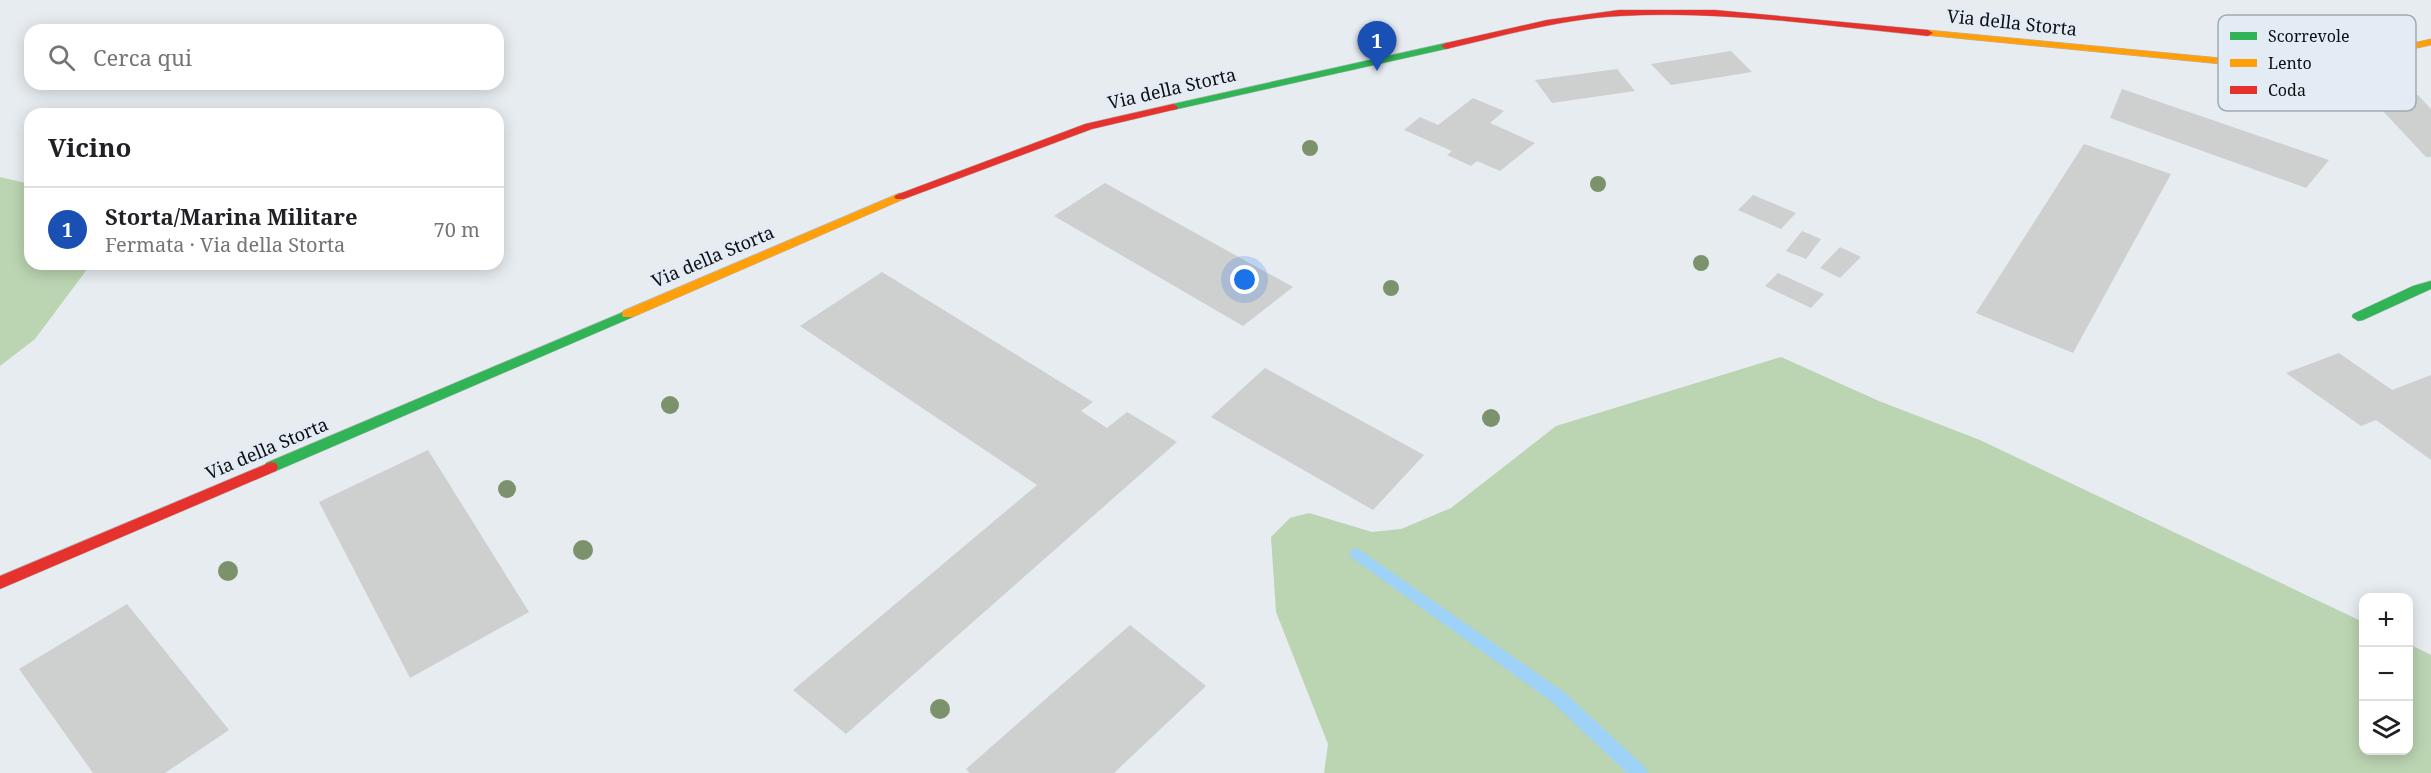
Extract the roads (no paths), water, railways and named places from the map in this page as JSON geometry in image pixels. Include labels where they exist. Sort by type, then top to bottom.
[{"type":"main road","name":"Via della Storta","points":[[0,583],[935,182],[1089,126],[1547,23],[1619,13],[1715,13],[2218,61]]},
{"type":"main road","name":"Via della Storta","points":[[2416,46],[2431,42]]},
{"type":"main road","points":[[2358,317],[2416,289],[2431,285]]},
{"type":"waterway","points":[[1357,554],[1558,697],[1639,773]]},
{"type":"place","name":"Storta/Marina Militare","points":[[1377,71]]}]
